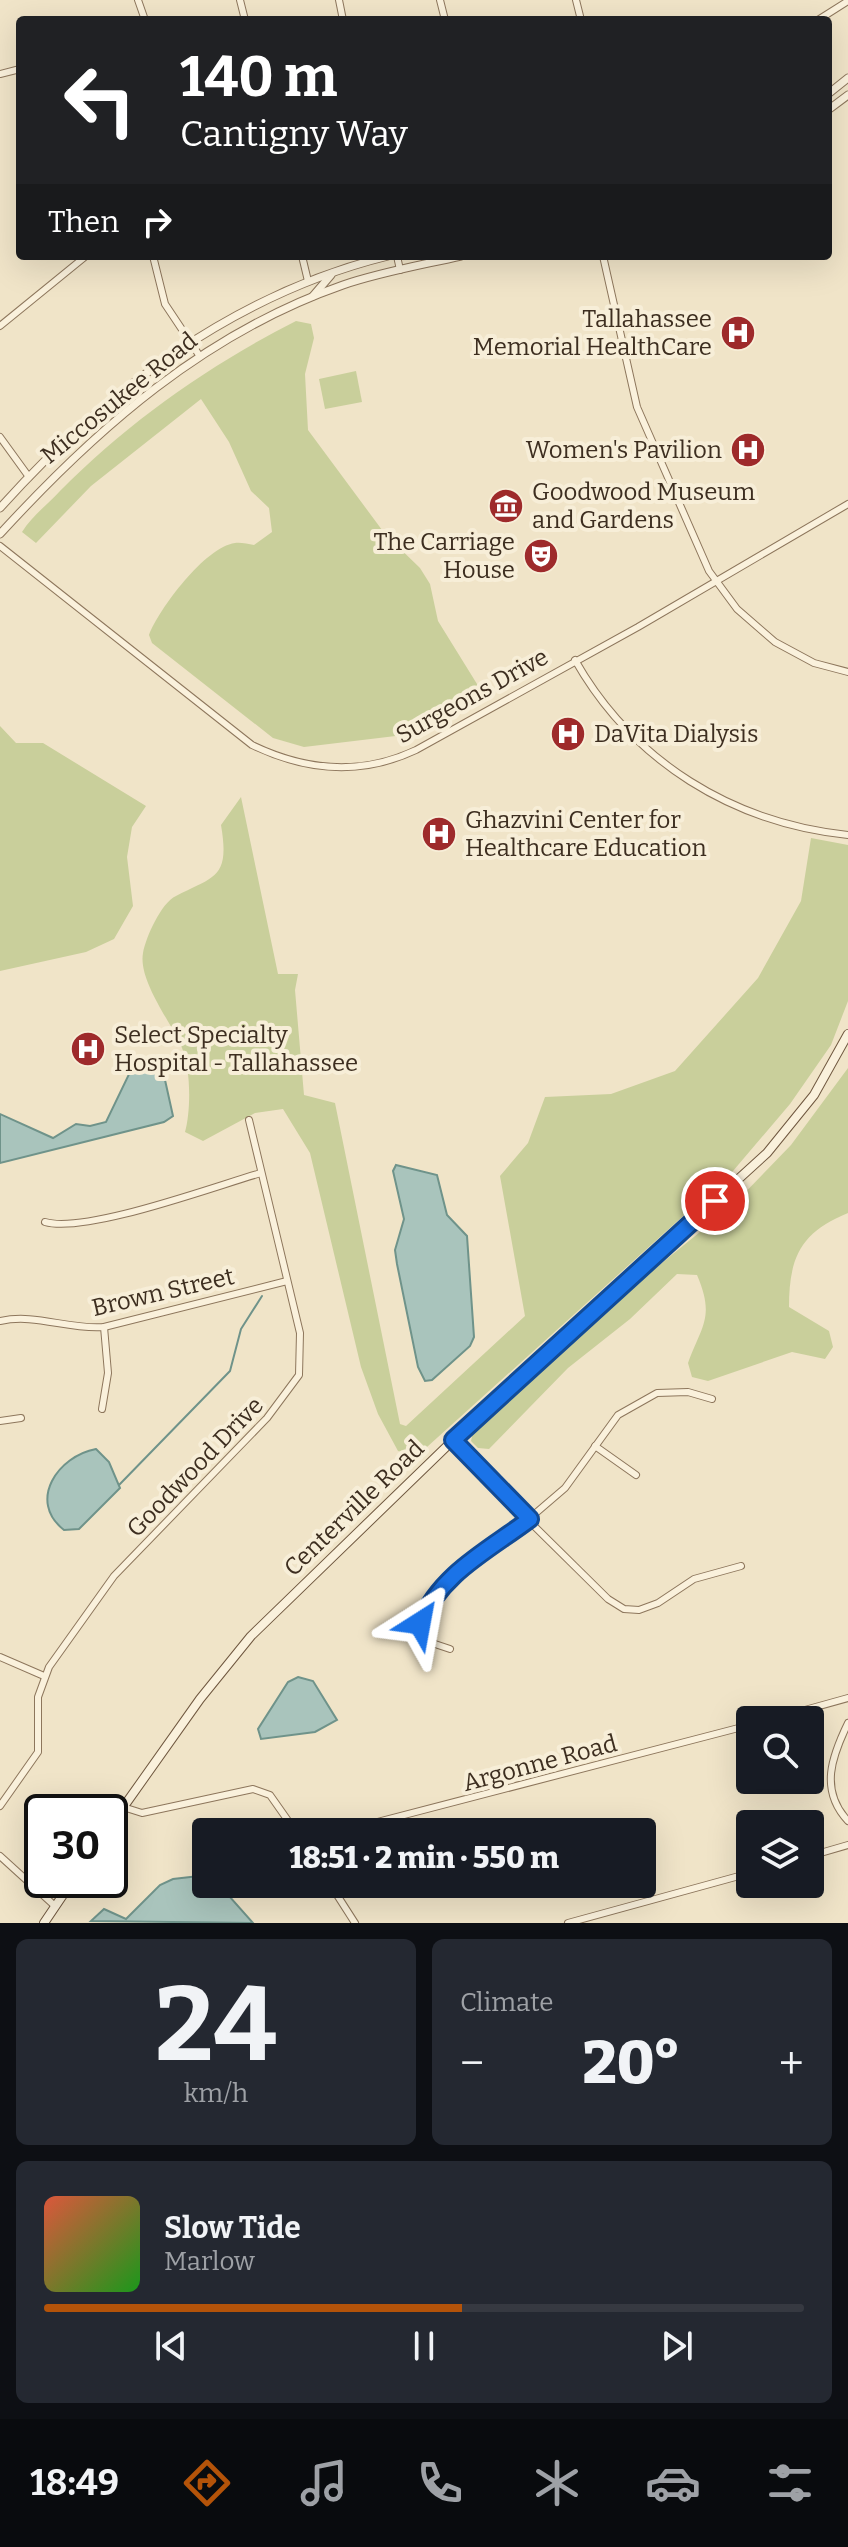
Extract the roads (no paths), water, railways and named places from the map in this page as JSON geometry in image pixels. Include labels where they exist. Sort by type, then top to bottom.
[{"type":"main road","name":"Centerville Road","points":[[128,1800],[200,1699],[251,1636],[453,1440],[767,1153],[814,1095],[847,1038]]},
{"type":"main road","points":[[44,1923],[61,1898]]},
{"type":"street","points":[[824,16],[848,1]]},
{"type":"street","points":[[832,91],[848,78]]},
{"type":"street","points":[[0,326],[75,260]]},
{"type":"street","points":[[154,260],[165,304],[199,355]]},
{"type":"street","points":[[303,260],[308,281]]},
{"type":"street","name":"Miccosukee Road","points":[[0,508],[93,417],[190,342],[263,300],[339,269],[373,260]]},
{"type":"street","points":[[398,260],[400,270]]},
{"type":"street","name":"Miccosukee Road","points":[[0,534],[76,454],[199,355],[279,311],[313,297],[435,260]]},
{"type":"street","points":[[604,260],[637,407],[716,581],[748,621],[775,642],[814,663],[848,672]]},
{"type":"street","points":[[313,297],[323,280],[339,269]]},
{"type":"street","points":[[0,437],[29,477]]},
{"type":"street","name":"Surgeons Drive","points":[[0,546],[252,745],[311,766],[363,767],[402,757],[848,504]]},
{"type":"street","points":[[575,660],[620,723],[655,757],[692,784],[774,821],[848,835]]},
{"type":"street","name":"Goodwood Drive","points":[[0,1806],[38,1752],[38,1697],[44,1676],[114,1576],[267,1418],[299,1375],[301,1350],[249,1120]]},
{"type":"street","points":[[45,1222],[60,1226],[95,1219],[261,1173]]},
{"type":"street","name":"Brown Street","points":[[0,1321],[27,1317],[81,1328],[104,1327],[287,1281]]},
{"type":"street","points":[[102,1409],[108,1373],[104,1327]]},
{"type":"street","points":[[450,1649],[429,1642],[421,1634],[421,1619],[460,1568],[482,1549],[529,1520],[565,1488],[618,1415],[642,1399],[674,1391],[712,1399]]},
{"type":"street","points":[[0,1421],[21,1418]]},
{"type":"street","points":[[453,1440],[608,1599],[631,1610],[658,1603],[704,1575],[741,1566]]},
{"type":"street","points":[[595,1446],[636,1475]]},
{"type":"street","points":[[0,1657],[44,1676]]},
{"type":"street","points":[[819,1706],[848,1698]]},
{"type":"street","points":[[848,1723],[833,1756],[831,1789],[848,1821]]},
{"type":"street","name":"Argonne Road","points":[[393,1818],[736,1729]]},
{"type":"street","points":[[128,1809],[142,1813],[253,1789],[270,1795],[286,1818]]},
{"type":"street","points":[[824,1852],[848,1845]]},
{"type":"street","points":[[0,1856],[55,1906]]},
{"type":"street","points":[[568,1923],[736,1877]]},
{"type":"street","points":[[339,1898],[355,1923]]},
{"type":"water","points":[[157,1062],[163,1071],[173,1116],[164,1122],[0,1163],[0,1114],[53,1138],[76,1124],[90,1126],[106,1122],[131,1070]]},
{"type":"water","points":[[396,1165],[437,1175],[447,1215],[467,1236],[474,1337],[470,1346],[432,1380],[425,1381],[418,1367],[397,1264],[395,1250],[404,1219],[393,1171]]},
{"type":"water","points":[[96,1449],[109,1462],[120,1488],[79,1529],[64,1530],[53,1518],[48,1506],[52,1481],[70,1461]]},
{"type":"water","points":[[298,1677],[313,1681],[337,1720],[315,1732],[261,1739],[258,1729],[288,1682]]},
{"type":"water","points":[[192,1877],[192,1898],[231,1898],[253,1923],[91,1921],[104,1909],[126,1919],[160,1885],[173,1879]]},
{"type":"waterway","points":[[119,1485],[230,1371],[241,1329],[262,1296]]},
{"type":"place","name":"Tallahassee Memorial HealthCare","points":[[738,333]]},
{"type":"place","name":"Women's Pavilion","points":[[748,450]]},
{"type":"place","name":"Goodwood Museum and Gardens","points":[[506,506]]},
{"type":"place","name":"The Carriage House","points":[[541,556]]},
{"type":"place","name":"DaVita Dialysis","points":[[568,734]]},
{"type":"place","name":"Ghazvini Center for Healthcare Education","points":[[439,834]]},
{"type":"place","name":"Select Specialty Hospital - Tallahassee","points":[[88,1049]]}]
